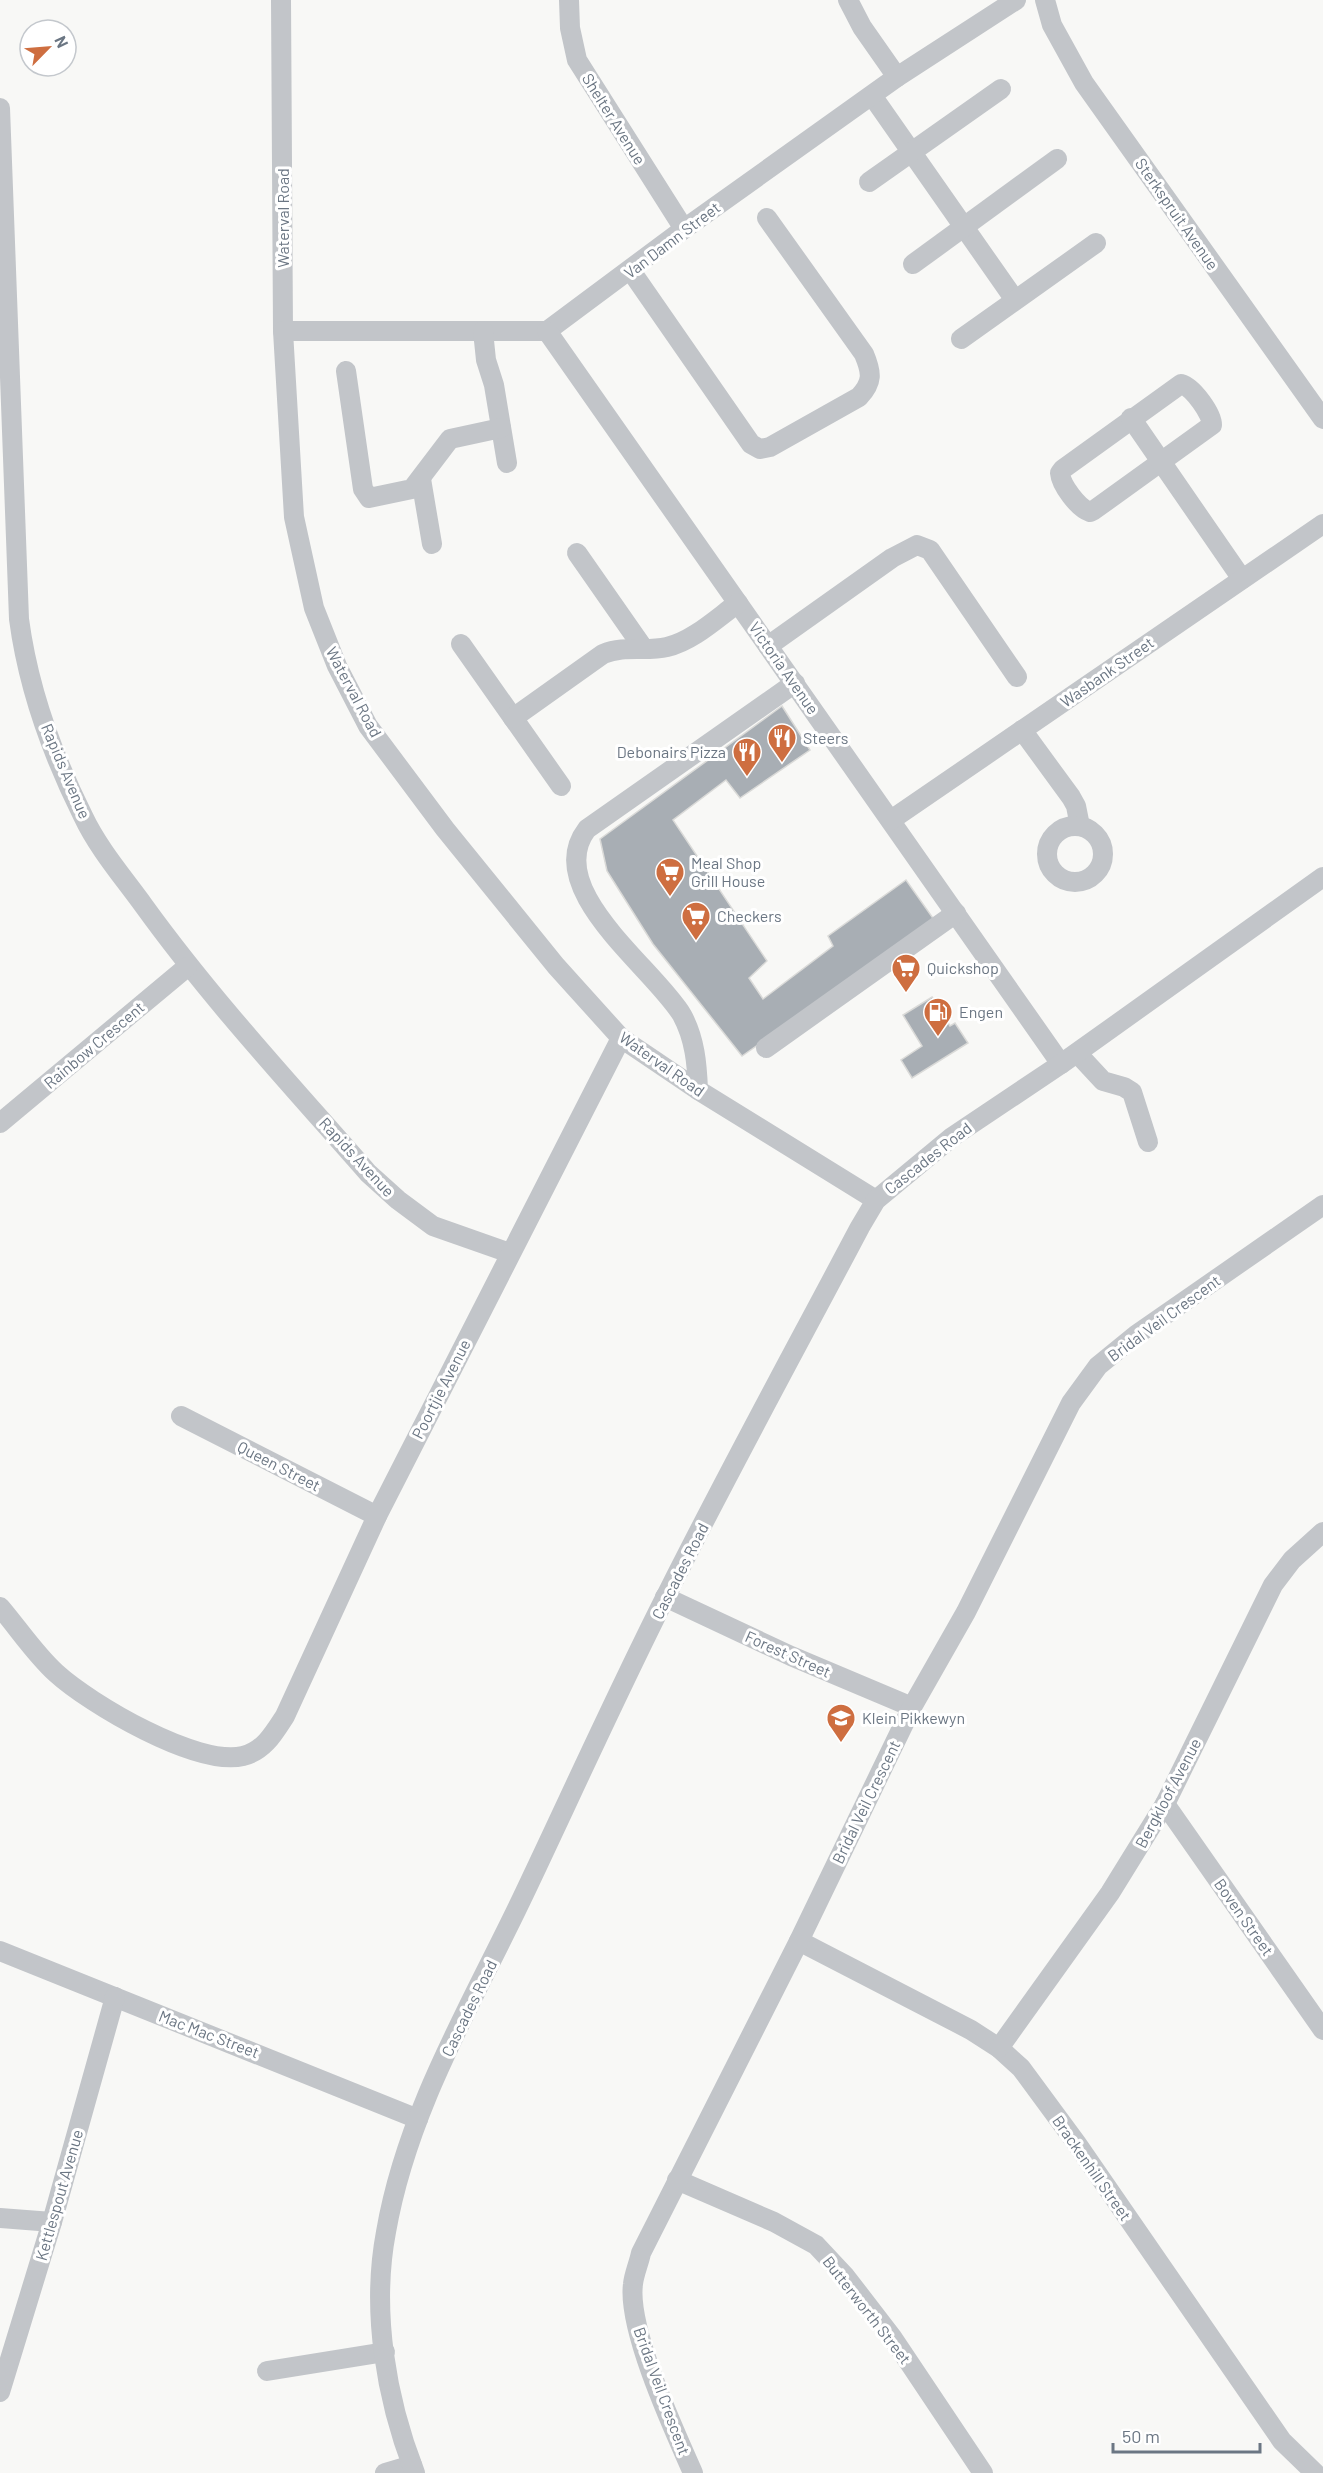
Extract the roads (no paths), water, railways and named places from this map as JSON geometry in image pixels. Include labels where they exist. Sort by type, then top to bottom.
[{"type":"street","name":"Waterval Road","points":[[281,0],[283,331],[294,517],[314,608],[337,666],[368,726],[445,829],[556,966],[621,1038],[698,1090],[876,1200]]},
{"type":"street","name":"Shelter Avenue","points":[[569,0],[570,28],[577,60],[684,229]]},
{"type":"street","points":[[848,0],[862,27],[897,77]]},
{"type":"street","name":"Van Damn Street","points":[[547,332],[684,229],[873,97],[897,77],[1016,0]]},
{"type":"street","name":"Sterkspruit Avenue","points":[[1045,0],[1052,26],[1084,83],[1323,419]]},
{"type":"street","points":[[869,183],[1001,89]]},
{"type":"street","points":[[873,97],[1015,300]]},
{"type":"street","name":"Rapids Avenue","points":[[0,108],[19,619],[25,663],[60,764],[83,818],[106,855],[187,967],[368,1173],[398,1200],[433,1226],[510,1253]]},
{"type":"street","points":[[913,264],[1057,159]]},
{"type":"street","points":[[631,271],[751,444],[760,449],[770,447],[859,397],[869,387],[871,379],[864,354],[767,218]]},
{"type":"street","points":[[961,339],[1096,243]]},
{"type":"street","points":[[283,331],[547,332]]},
{"type":"street","points":[[483,331],[486,360],[494,385],[507,463]]},
{"type":"street","name":"Victoria Avenue","points":[[547,332],[956,913],[1069,1058],[1103,1081],[1124,1087],[1132,1092],[1148,1142]]},
{"type":"street","points":[[346,371],[365,495],[375,498],[404,492],[417,485],[450,439],[501,428]]},
{"type":"street","points":[[1181,384],[1189,388],[1213,422],[1209,428],[1090,512],[1082,508],[1062,481],[1060,472],[1131,418],[1181,384]]},
{"type":"street","points":[[1131,418],[1242,579]]},
{"type":"street","points":[[421,479],[432,544]]},
{"type":"street","name":"Wasbank Street","points":[[891,820],[1323,524]]},
{"type":"street","points":[[768,646],[892,558],[917,545],[930,550],[1017,677]]},
{"type":"street","points":[[577,553],[644,648]]},
{"type":"street","points":[[513,718],[603,654],[614,650],[658,649],[680,643],[738,603]]},
{"type":"street","points":[[461,644],[561,786]]},
{"type":"street","points":[[698,1090],[696,1057],[681,1015],[659,984],[600,920],[578,878],[576,861],[580,837],[586,829],[795,683]]},
{"type":"street","points":[[1022,730],[1071,797],[1076,806],[1080,826]]},
{"type":"street","name":"Cascades Road","points":[[413,2469],[394,2404],[385,2352],[380,2290],[385,2233],[400,2169],[418,2119],[457,2029],[665,1597],[876,1200],[952,1137],[1069,1058],[1323,877]]},
{"type":"street","points":[[765,1048],[956,913]]},
{"type":"street","name":"Rainbow Crescent","points":[[0,1123],[187,967]]},
{"type":"street","name":"Poortjie Avenue","points":[[0,1607],[54,1672],[83,1696],[131,1724],[191,1749],[230,1758],[251,1753],[268,1742],[285,1716],[377,1516],[621,1038]]},
{"type":"street","name":"Bridal Veil Crescent","points":[[693,2473],[642,2346],[633,2308],[633,2285],[641,2253],[799,1941],[912,1707],[966,1612],[1071,1403],[1098,1366],[1136,1335],[1323,1205]]},
{"type":"street","name":"Queen Street","points":[[181,1416],[377,1516]]},
{"type":"street","name":"Bergkloof Avenue","points":[[999,2048],[1110,1893],[1165,1804],[1273,1585],[1292,1560],[1323,1532]]},
{"type":"street","name":"Forest Street","points":[[665,1597],[791,1656],[912,1707]]},
{"type":"street","name":"Boven Street","points":[[1165,1804],[1323,2030]]},
{"type":"street","name":"Brackenhill Street","points":[[799,1941],[999,2048],[1021,2068],[1077,2144],[1282,2441],[1315,2473]]},
{"type":"street","name":"Mac Mac Street","points":[[0,1951],[277,2060],[418,2119]]},
{"type":"street","name":"Kettlespout Avenue","points":[[0,2392],[52,2222],[115,1997]]},
{"type":"street","name":"Butterworth Street","points":[[677,2180],[774,2222],[816,2245],[845,2276],[892,2337],[983,2473]]},
{"type":"street","points":[[0,2218],[52,2222]]},
{"type":"street","points":[[267,2371],[385,2352]]},
{"type":"street","points":[[385,2473],[413,2469]]},
{"type":"place","name":"Steers","points":[[782,764]]},
{"type":"place","name":"Debonairs Pizza","points":[[747,778]]},
{"type":"place","name":"Meal Shop Grill House","points":[[670,898]]},
{"type":"place","name":"Checkers","points":[[696,942]]},
{"type":"place","name":"Quickshop","points":[[906,994]]},
{"type":"place","name":"Engen","points":[[938,1038]]},
{"type":"place","name":"Klein Pikkewyn","points":[[841,1744]]}]
